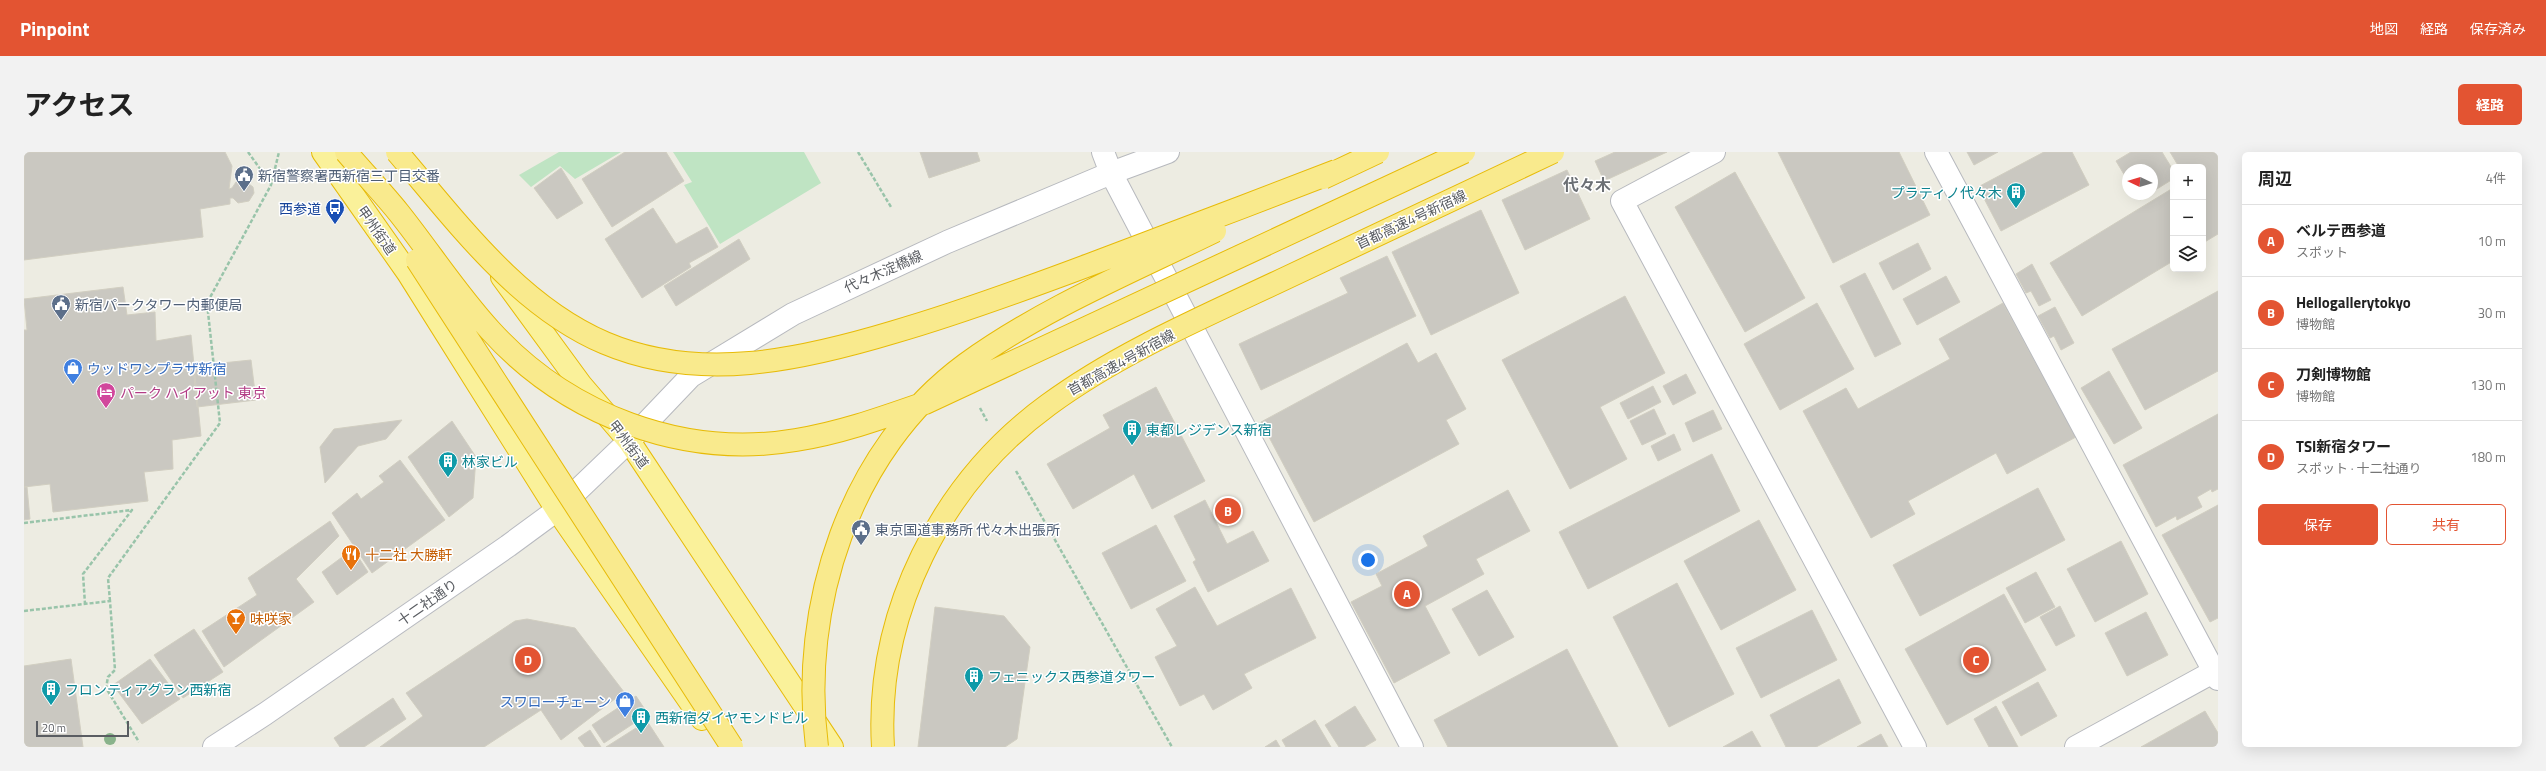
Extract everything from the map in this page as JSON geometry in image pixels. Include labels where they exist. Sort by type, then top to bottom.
[{"type":"highway","name":"甲州街道","points":[[323,152],[408,273],[557,510],[723,747]]},
{"type":"highway","points":[[346,152],[398,212],[490,331],[523,362],[561,391],[604,415],[635,428],[678,439],[727,446],[795,441],[851,428],[925,403],[1464,152]]},
{"type":"highway","points":[[346,152],[732,747]]},
{"type":"highway","points":[[397,152],[495,263],[527,294],[562,320],[606,343],[644,356],[686,363],[728,365],[778,361],[831,351],[917,326],[1007,296],[1336,172]]},
{"type":"highway","name":"甲州街道","points":[[410,152],[581,385],[629,441],[832,747]]},
{"type":"highway","points":[[817,747],[813,700],[814,671],[819,619],[827,579],[837,544],[852,509],[885,448],[904,423],[943,383],[966,364],[1023,329],[1082,296],[1378,152]]},
{"type":"highway","name":"首都高速4号新宿線","points":[[883,747],[886,671],[900,608],[911,578],[924,549],[954,502],[994,452],[1020,427],[1057,398],[1123,358],[1223,308],[1553,152]]},
{"type":"highway","points":[[797,696],[836,747]]},
{"type":"street","points":[[1103,152],[1111,173],[1412,747]]},
{"type":"street","name":"代々木淀橋線","points":[[629,441],[691,376],[793,314],[947,242],[1111,173],[1168,152]]},
{"type":"street","points":[[1714,152],[1622,201],[1915,747]]},
{"type":"street","points":[[1936,152],[2216,676],[2076,747]]},
{"type":"street","name":"十二社通り","points":[[214,747],[265,714],[557,510],[629,441]]},
{"type":"path","points":[[248,152],[271,185]]},
{"type":"path","points":[[139,742],[106,688],[108,677],[115,670],[108,578],[220,423],[207,303],[271,185],[279,152]]},
{"type":"path","points":[[858,152],[891,207]]},
{"type":"path","points":[[977,404],[989,424]]},
{"type":"path","points":[[1012,465],[1172,747]]},
{"type":"path","points":[[24,523],[132,510],[83,574],[85,604]]},
{"type":"path","points":[[24,611],[110,601]]},
{"type":"green space","points":[[559,152],[621,152],[575,179],[560,166],[531,187],[519,175]]},
{"type":"green space","points":[[673,152],[804,152],[821,183],[720,244],[684,185],[692,182]]},
{"type":"building","points":[[24,152],[225,152],[232,166],[229,189],[232,188],[236,182],[245,181],[253,187],[254,193],[249,201],[238,203],[233,198],[230,198],[230,204],[200,209],[203,237],[24,260]]},
{"type":"building","points":[[625,152],[666,152],[684,181],[612,227],[582,179]]},
{"type":"building","points":[[920,152],[977,152],[980,161],[929,178]]},
{"type":"building","points":[[1615,152],[1667,152],[1604,181],[1595,161]]},
{"type":"building","points":[[1778,152],[1899,152],[1930,215],[1833,263]]},
{"type":"building","points":[[1967,152],[1998,152],[1974,165]]},
{"type":"building","name":"プラティノ代々木","points":[[2044,152],[2072,152],[2089,185],[2001,231],[1978,187]]},
{"type":"building","points":[[2131,152],[2162,152],[2170,165],[2170,181],[2158,188],[2158,164],[2122,164],[2122,171],[2116,161]]},
{"type":"building","points":[[2170,152],[2218,152],[2218,234],[2206,241],[2206,164],[2177,164]]},
{"type":"building","points":[[561,168],[583,203],[557,219],[534,188]]},
{"type":"building","points":[[1567,170],[1590,219],[1525,250],[1502,200]]},
{"type":"building","points":[[1735,172],[1805,298],[1745,332],[1675,207]]},
{"type":"building","points":[[2170,190],[2170,263],[2082,316],[2050,263],[2153,200],[2158,200],[2158,197]]},
{"type":"building","points":[[653,208],[676,244],[707,227],[718,247],[689,263],[691,267],[642,298],[605,239]]},
{"type":"building","points":[[1481,210],[1519,293],[1431,335],[1392,252]]},
{"type":"building","points":[[739,239],[750,259],[676,306],[664,286]]},
{"type":"building","points":[[1918,243],[1931,269],[1893,290],[1879,263]]},
{"type":"building","points":[[1387,256],[1416,316],[1261,390],[1239,344],[1348,293],[1340,278]]},
{"type":"building","points":[[2032,264],[2051,300],[2039,306],[2031,291],[2026,293],[2016,274]]},
{"type":"building","points":[[1865,273],[1901,344],[1875,357],[1840,286]]},
{"type":"building","points":[[1946,276],[1960,302],[1917,325],[1903,299]]},
{"type":"building","points":[[123,287],[127,315],[155,312],[156,341],[191,335],[201,436],[172,440],[173,469],[144,472],[148,501],[53,512],[50,484],[24,487],[24,330],[27,330],[24,299]]},
{"type":"building","points":[[2218,291],[2218,371],[2145,410],[2112,349]]},
{"type":"building","points":[[1625,296],[1665,373],[1600,407],[1627,459],[1570,489],[1502,360]]},
{"type":"building","points":[[1817,303],[1854,369],[1780,410],[1744,344]]},
{"type":"building","points":[[2003,303],[2076,437],[2007,474],[1996,453],[1908,501],[1915,514],[1871,538],[1803,411],[1846,388],[1858,409],[1950,359],[1939,339]]},
{"type":"building","points":[[2055,307],[2074,343],[2061,350],[2054,336],[2050,338],[2038,316]]},
{"type":"building","points":[[1407,343],[1418,363],[1436,353],[1466,409],[1446,420],[1459,444],[1314,522],[1261,422]]},
{"type":"building","points":[[251,360],[256,400],[197,407],[193,366]]},
{"type":"building","points":[[2109,371],[2142,428],[2114,444],[2081,388]]},
{"type":"building","points":[[1686,374],[1696,393],[1673,405],[1663,386]]},
{"type":"building","points":[[1653,386],[1661,402],[1628,419],[1620,403]]},
{"type":"building","name":"東都レジデンス新宿","points":[[1156,387],[1205,481],[1152,509],[1134,474],[1073,509],[1047,464],[1110,428],[1103,415]]},
{"type":"building","points":[[1654,409],[1666,434],[1642,445],[1630,421]]},
{"type":"building","points":[[1713,410],[1722,429],[1693,442],[1685,423]]},
{"type":"building","points":[[2218,414],[2218,489],[2212,492],[2211,489],[2197,497],[2202,507],[2177,520],[2176,516],[2156,527],[2123,465]]},
{"type":"building","points":[[402,420],[386,439],[358,446],[325,483],[320,447],[334,429]]},
{"type":"building","name":"林家ビル","points":[[452,421],[476,457],[473,498],[449,517],[408,457]]},
{"type":"building","points":[[1674,434],[1681,450],[1658,461],[1651,446]]},
{"type":"building","points":[[1712,454],[1740,511],[1588,589],[1559,532]]},
{"type":"building","points":[[400,460],[445,520],[372,573],[332,513],[357,493],[361,499],[384,482],[379,476]]},
{"type":"building","points":[[24,487],[27,487],[30,519],[24,520]]},
{"type":"building","points":[[2038,488],[2065,540],[1920,616],[1893,565]]},
{"type":"building","points":[[1508,490],[1530,531],[1476,559],[1484,574],[1425,606],[1450,653],[1394,683],[1351,602],[1382,586],[1376,574],[1428,546],[1423,536]]},
{"type":"building","points":[[1205,500],[1227,544],[1253,531],[1269,561],[1208,592],[1193,562],[1196,560],[1174,516]]},
{"type":"building","points":[[2218,505],[2218,618],[2210,622],[2162,535]]},
{"type":"building","points":[[1759,520],[1796,590],[1721,630],[1684,561]]},
{"type":"building","points":[[330,521],[339,536],[296,579],[314,602],[224,667],[202,631],[257,595],[248,578]]},
{"type":"building","points":[[1156,525],[1186,581],[1131,609],[1102,553]]},
{"type":"building","points":[[2121,541],[2148,594],[2095,622],[2067,569]]},
{"type":"building","points":[[353,549],[368,572],[337,595],[322,572]]},
{"type":"building","points":[[2036,572],[2055,607],[2025,623],[2006,588]]},
{"type":"building","points":[[1677,583],[1734,694],[1669,727],[1613,617]]},
{"type":"building","points":[[1195,587],[1217,626],[1291,588],[1316,638],[1244,674],[1252,688],[1213,710],[1204,694],[1180,706],[1155,657],[1177,646],[1156,609]]},
{"type":"building","points":[[1487,590],[1514,637],[1479,656],[1452,609]]},
{"type":"building","points":[[2004,594],[2046,670],[1947,725],[1905,649]]},
{"type":"building","points":[[2060,606],[2075,636],[2056,646],[2040,617]]},
{"type":"building","name":"フェニックス西参道タワー","points":[[935,607],[1004,616],[1030,647],[1017,739],[1005,747],[918,747]]},
{"type":"building","points":[[1812,610],[1837,660],[1761,698],[1736,648]]},
{"type":"building","points":[[2146,612],[2168,655],[2127,676],[2105,633]]},
{"type":"building","points":[[527,619],[575,628],[624,692],[561,740],[541,710],[484,747],[380,747],[423,716],[406,693],[515,621]]},
{"type":"building","points":[[194,629],[223,672],[183,698],[154,655]]},
{"type":"building","points":[[1567,649],[1618,747],[1448,747],[1434,720]]},
{"type":"building","name":"フロンティアグラン西新宿","points":[[71,659],[83,747],[24,747],[24,666]]},
{"type":"building","points":[[150,659],[180,699],[142,724],[113,685]]},
{"type":"building","points":[[1839,679],[1861,723],[1816,747],[1786,747],[1770,715]]},
{"type":"building","points":[[2038,682],[2057,716],[2021,736],[2002,702]]},
{"type":"building","points":[[636,696],[648,714],[604,743],[592,725]]},
{"type":"building","points":[[393,698],[406,719],[364,747],[340,747],[334,738]]},
{"type":"building","points":[[1355,706],[1376,740],[1364,747],[1339,747],[1325,725]]},
{"type":"building","points":[[1996,706],[2018,747],[1989,747],[1974,719]]},
{"type":"building","points":[[2205,711],[2218,733],[2218,747],[2141,747]]},
{"type":"building","points":[[1315,720],[1331,747],[1286,747],[1282,740]]},
{"type":"building","name":"西新宿ダイヤモンドビル","points":[[647,721],[664,747],[606,747]]},
{"type":"building","points":[[590,730],[601,747],[585,747],[578,738]]},
{"type":"building","points":[[1752,731],[1761,747],[1723,747]]},
{"type":"building","points":[[1881,734],[1888,747],[1857,747]]},
{"type":"building","points":[[1276,740],[1280,747],[1265,747]]},
{"type":"place","name":"新宿警察署西新宿三丁目交番","points":[[244,192]]},
{"type":"place","name":"プラティノ代々木","points":[[2016,209]]},
{"type":"place","name":"西参道","points":[[335,225]]},
{"type":"place","name":"新宿パークタワー内郵便局","points":[[61,321]]},
{"type":"place","name":"ウッドワンプラザ新宿","points":[[73,385]]},
{"type":"place","name":"パーク ハイアット 東京","points":[[106,409]]},
{"type":"place","name":"東都レジデンス新宿","points":[[1132,446]]},
{"type":"place","name":"林家ビル","points":[[448,478]]},
{"type":"place","name":"Hellogallerytokyo","points":[[1228,511]]},
{"type":"place","name":"東京国道事務所 代々木出張所","points":[[861,546]]},
{"type":"place","name":"十二社 大勝軒","points":[[351,571]]},
{"type":"place","name":"ベルテ西参道","points":[[1407,594]]},
{"type":"place","name":"味咲家","points":[[236,635]]},
{"type":"place","name":"TSI新宿タワー","points":[[528,660]]},
{"type":"place","name":"刀剣博物館","points":[[1976,660]]},
{"type":"place","name":"フェニックス西参道タワー","points":[[974,693]]},
{"type":"place","name":"フロンティアグラン西新宿","points":[[51,706]]},
{"type":"place","name":"スワローチェーン","points":[[625,718]]},
{"type":"place","name":"西新宿ダイヤモンドビル","points":[[641,734]]},
{"type":"district","name":"代々木","points":[[1587,185]]}]
